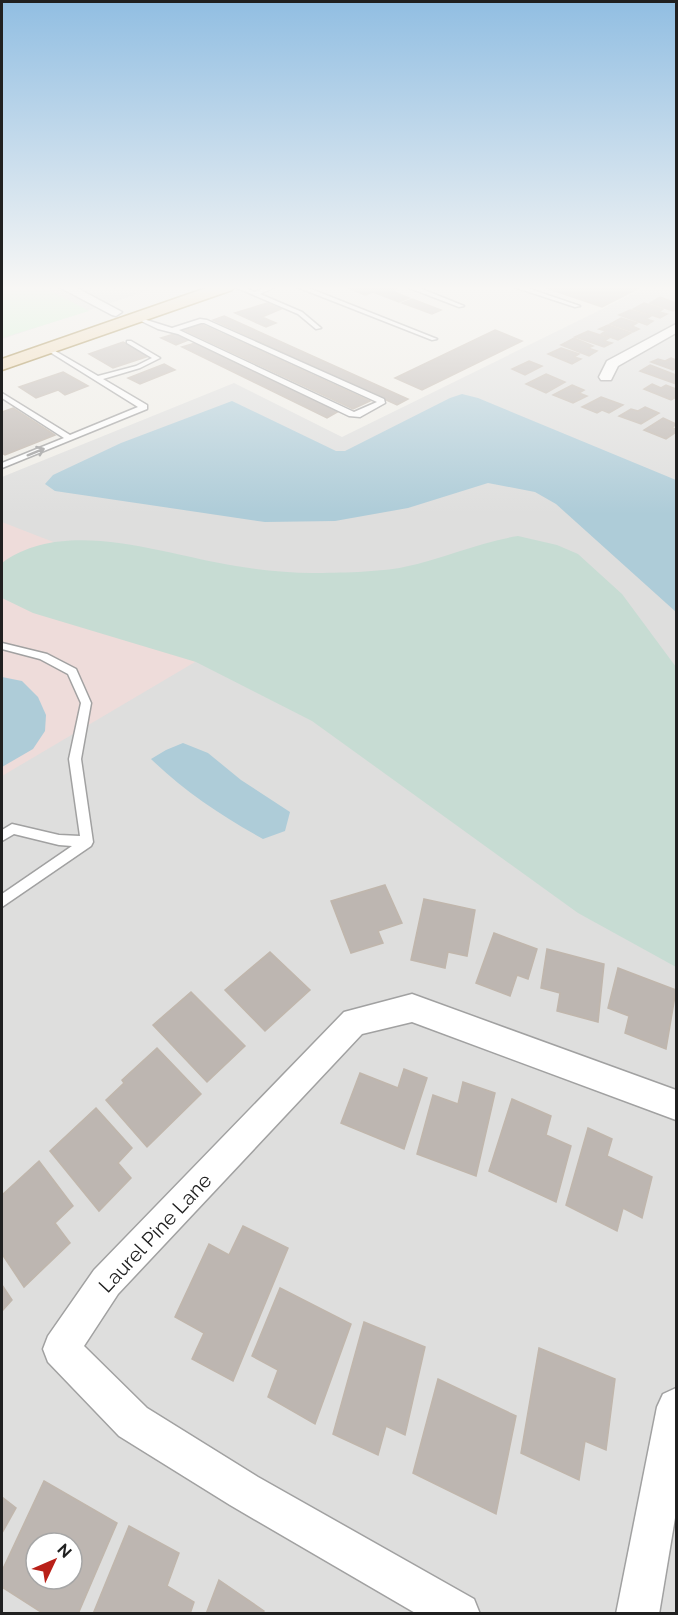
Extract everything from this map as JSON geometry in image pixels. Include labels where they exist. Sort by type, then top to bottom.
[{"type":"street","points":[[606,377],[615,362]]},
{"type":"street","name":"Laurel Pine Lane","points":[[459,1614],[244,1491],[133,1422],[61,1349],[106,1282],[354,1023],[412,1008],[676,1105]]},
{"type":"street","points":[[637,1614],[676,1407]]},
{"type":"lane","points":[[2,466],[144,407],[70,362]]},
{"type":"lane","points":[[97,379],[148,362]]},
{"type":"lane","points":[[242,362],[352,414],[357,415],[381,403],[381,401],[296,362]]},
{"type":"lane","points":[[2,395],[70,438]]},
{"type":"lane","points":[[2,646],[43,656],[72,672],[86,703],[75,759],[87,842]]},
{"type":"lane","points":[[2,836],[12,829],[59,840],[87,842]]},
{"type":"lane","points":[[2,901],[87,842]]},
{"type":"shaded area","points":[[494,362],[676,362],[676,1613],[2,1614],[2,477],[234,383],[342,437]]},
{"type":"shaded area","points":[[2,522],[261,623],[2,776]]},
{"type":"green space","points":[[518,536],[557,545],[578,554],[622,594],[676,667],[676,967],[578,913],[312,721],[196,662],[33,613],[2,598],[2,563],[27,549],[55,542],[85,540],[116,543],[245,567],[284,572],[323,573],[394,569]]},
{"type":"water","points":[[462,394],[478,398],[676,480],[676,612],[556,504],[535,492],[488,483],[408,508],[335,521],[265,522],[55,491],[45,484],[53,475],[121,443],[232,401],[336,451],[345,451]]},
{"type":"water","points":[[2,677],[22,681],[38,697],[46,715],[45,731],[33,749],[2,767]]},
{"type":"water","points":[[183,743],[208,753],[241,780],[290,812],[285,831],[263,839],[204,803],[151,759]]},
{"type":"building","points":[[103,362],[130,362],[113,368]]},
{"type":"building","points":[[213,362],[236,362],[339,411],[327,418]]},
{"type":"building","points":[[253,362],[285,362],[370,401],[353,409]]},
{"type":"building","points":[[305,362],[327,362],[408,399],[397,405]]},
{"type":"building","points":[[428,362],[478,362],[422,390],[395,378]]},
{"type":"building","points":[[526,362],[542,366],[525,375],[512,369]]},
{"type":"building","points":[[652,362],[676,362],[676,368],[673,370]]},
{"type":"building","points":[[164,364],[175,370],[140,384],[128,378]]},
{"type":"building","points":[[650,365],[676,375],[676,384],[640,371]]},
{"type":"building","points":[[63,372],[88,386],[65,395],[58,390],[36,398],[19,387]]},
{"type":"building","points":[[546,374],[565,382],[546,393],[526,384]]},
{"type":"building","points":[[652,384],[661,388],[666,385],[676,389],[676,397],[671,400],[644,389]]},
{"type":"building","points":[[572,385],[584,390],[579,393],[587,396],[573,403],[553,395]]},
{"type":"building","points":[[601,397],[623,405],[609,413],[602,410],[597,413],[582,407]]},
{"type":"building","points":[[645,407],[659,413],[641,424],[619,416],[631,409],[638,411]]},
{"type":"building","points":[[13,408],[55,435],[5,455],[2,453],[2,412]]},
{"type":"building","points":[[663,418],[676,424],[672,428],[676,429],[676,432],[666,439],[644,430]]},
{"type":"building","points":[[385,885],[402,923],[378,931],[383,943],[351,953],[331,901]]},
{"type":"building","points":[[424,899],[475,910],[467,956],[448,952],[445,968],[411,960]]},
{"type":"building","points":[[494,933],[537,949],[528,979],[517,975],[510,996],[476,983]]},
{"type":"building","points":[[547,949],[604,964],[598,1022],[557,1011],[560,993],[541,988]]},
{"type":"building","points":[[270,952],[310,990],[265,1031],[225,990]]},
{"type":"building","points":[[618,968],[676,990],[666,1049],[625,1033],[629,1016],[608,1008]]},
{"type":"building","points":[[191,992],[245,1046],[207,1082],[153,1025]]},
{"type":"building","points":[[157,1048],[201,1094],[147,1147],[106,1100],[124,1083],[122,1080]]},
{"type":"building","points":[[404,1069],[427,1078],[404,1149],[341,1123],[360,1073],[398,1088]]},
{"type":"building","points":[[463,1082],[495,1093],[476,1176],[417,1154],[433,1095],[458,1104]]},
{"type":"building","points":[[512,1099],[551,1116],[546,1135],[571,1146],[556,1202],[489,1171]]},
{"type":"building","points":[[96,1108],[132,1148],[118,1163],[131,1178],[99,1211],[50,1151]]},
{"type":"building","points":[[588,1128],[612,1139],[607,1156],[652,1177],[642,1218],[623,1208],[617,1231],[566,1205]]},
{"type":"building","points":[[39,1161],[73,1206],[55,1223],[70,1243],[24,1287],[2,1254],[2,1195]]},
{"type":"building","points":[[243,1226],[288,1248],[233,1381],[192,1359],[204,1333],[175,1317],[209,1244],[229,1255]]},
{"type":"building","points":[[2,1285],[12,1300],[2,1311]]},
{"type":"building","points":[[280,1288],[351,1324],[315,1424],[268,1397],[278,1370],[252,1356]]},
{"type":"building","points":[[364,1322],[425,1347],[405,1435],[386,1426],[378,1455],[333,1434]]},
{"type":"building","points":[[539,1348],[615,1379],[606,1450],[585,1441],[579,1480],[521,1453]]},
{"type":"building","points":[[438,1379],[516,1416],[496,1514],[413,1473]]},
{"type":"building","points":[[44,1481],[117,1523],[78,1614],[44,1614],[2,1587],[2,1571]]},
{"type":"building","points":[[2,1497],[16,1508],[2,1533]]},
{"type":"building","points":[[129,1526],[179,1553],[167,1586],[194,1602],[190,1614],[93,1614]]},
{"type":"building","points":[[219,1580],[264,1611],[263,1614],[206,1614]]}]
